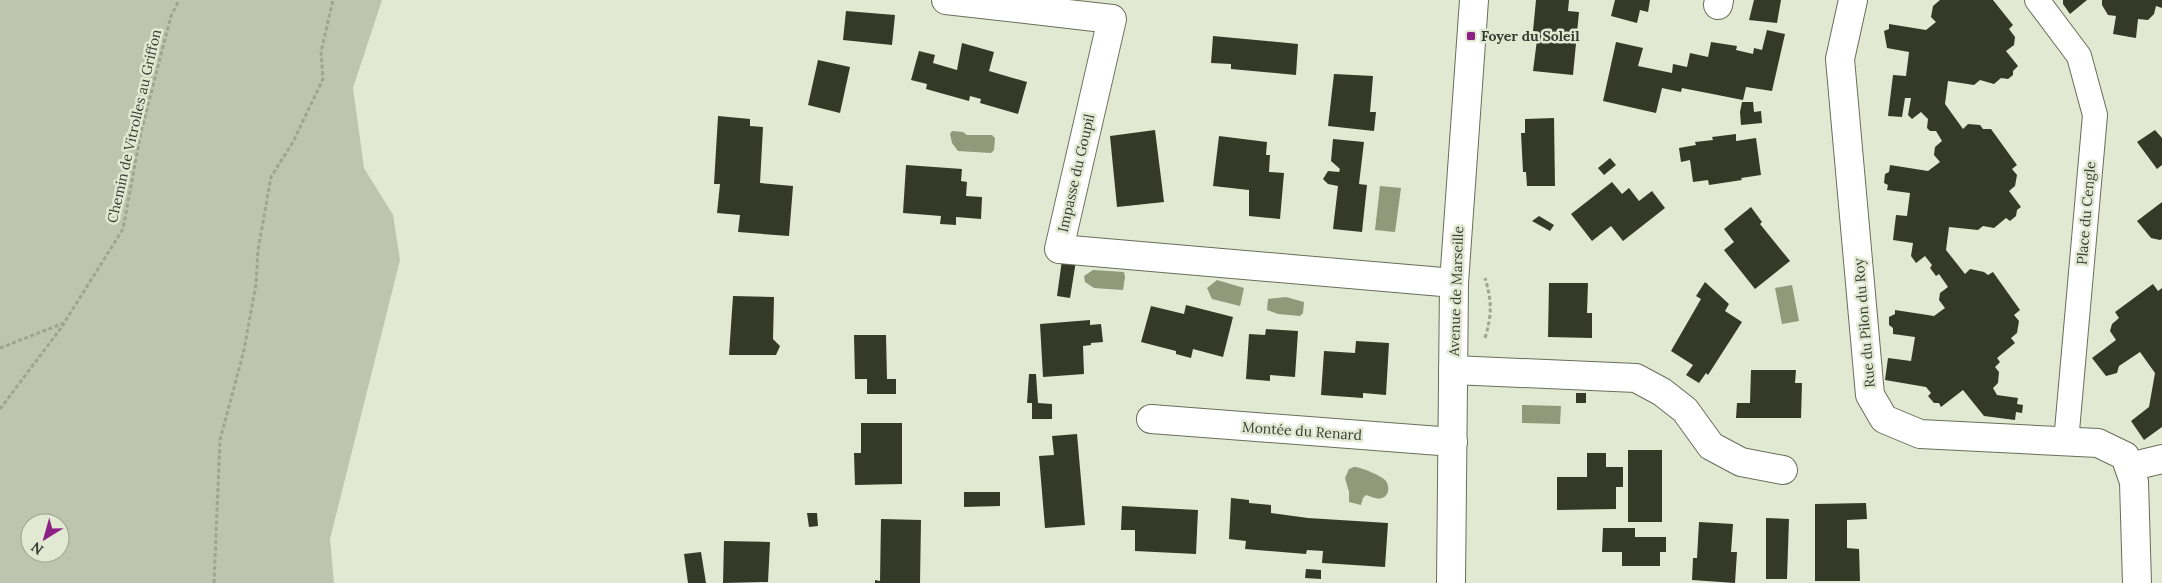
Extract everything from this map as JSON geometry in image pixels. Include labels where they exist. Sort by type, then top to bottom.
[{"type":"street","name":"Impasse du Goupil","points":[[946,0],[1112,19],[1059,249],[1454,283]]},
{"type":"street","name":"Avenue de Marseille","points":[[1451,583],[1454,283],[1474,0]]},
{"type":"street","name":"Rue du Pilon du Roy","points":[[1853,0],[1840,59],[1870,395],[1884,419],[1920,434],[2098,443],[2126,456],[2129,466]]},
{"type":"street","name":"Place du Cengle","points":[[2037,0],[2079,56],[2095,115],[2066,442]]},
{"type":"street","points":[[1453,370],[1636,378],[1662,392],[1686,410],[1711,446],[1740,462],[1784,470]]},
{"type":"street","name":"Montée du Renard","points":[[1151,419],[1453,442]]},
{"type":"street","points":[[2137,583],[2134,482],[2129,466],[2162,459]]},
{"type":"path","name":"Chemin de Vitrolles au Griffon","points":[[0,410],[64,323],[123,229],[141,132],[171,16],[179,0]]},
{"type":"path","points":[[214,583],[220,440],[244,350],[256,284],[258,250],[271,177],[293,142],[323,79],[321,52],[334,0]]},
{"type":"path","points":[[0,348],[64,323]]},
{"type":"shaded area","points":[[0,0],[382,0],[353,88],[364,168],[393,215],[400,260],[330,539],[334,583],[0,583]]},
{"type":"shaded area","points":[[952,131],[963,132],[967,135],[992,135],[995,138],[994,150],[991,153],[958,151],[952,143],[950,134]]},
{"type":"shaded area","points":[[1380,186],[1401,188],[1395,232],[1375,230]]},
{"type":"shaded area","points":[[1093,270],[1124,272],[1123,290],[1094,288],[1085,282],[1084,276]]},
{"type":"shaded area","points":[[1217,280],[1244,288],[1240,306],[1212,299],[1207,288]]},
{"type":"shaded area","points":[[1792,285],[1799,321],[1782,324],[1775,288]]},
{"type":"shaded area","points":[[1286,297],[1304,302],[1303,313],[1300,316],[1278,314],[1267,310],[1268,299]]},
{"type":"shaded area","points":[[1522,405],[1561,406],[1560,424],[1522,423]]},
{"type":"shaded area","points":[[1354,467],[1376,474],[1384,479],[1388,486],[1386,495],[1378,499],[1366,495],[1361,505],[1349,502],[1349,492],[1345,478],[1349,469]]},
{"type":"building","points":[[1536,0],[1569,0],[1568,11],[1579,12],[1573,75],[1533,71],[1538,32],[1533,31]]},
{"type":"building","points":[[1615,0],[1650,0],[1648,12],[1640,10],[1637,23],[1611,16]]},
{"type":"building","points":[[1754,0],[1781,0],[1777,23],[1749,20]]},
{"type":"building","points":[[1940,0],[1993,0],[2013,25],[2009,29],[2015,37],[2014,45],[2006,51],[2018,66],[2013,71],[2013,75],[2008,79],[2001,78],[1994,84],[1980,80],[1974,85],[1948,81],[1945,104],[1963,129],[1968,124],[1980,125],[1983,129],[1991,129],[2017,165],[2012,169],[2017,175],[2015,186],[2009,191],[2021,207],[2017,210],[2016,216],[2010,221],[2006,218],[1994,228],[1983,226],[1978,230],[1949,227],[1946,250],[1965,274],[1970,269],[1984,272],[1988,275],[1993,272],[2020,310],[2014,315],[2019,321],[2017,333],[2011,338],[2015,343],[1997,358],[2000,362],[1995,367],[1999,372],[1998,383],[1993,388],[1997,395],[2018,398],[2017,404],[2023,405],[2022,413],[2016,412],[2015,420],[1984,416],[1963,390],[1941,407],[1939,403],[1934,403],[1928,396],[1931,393],[1926,387],[1885,380],[1888,358],[1911,361],[1915,337],[1893,334],[1893,328],[1889,325],[1889,317],[1895,314],[1895,310],[1934,316],[1945,308],[1939,300],[1940,293],[1948,287],[1939,274],[1936,276],[1930,268],[1932,265],[1925,256],[1916,263],[1911,256],[1913,243],[1893,240],[1896,215],[1907,216],[1910,193],[1887,190],[1888,185],[1884,183],[1885,174],[1889,172],[1890,165],[1928,171],[1940,162],[1934,155],[1935,147],[1942,141],[1936,131],[1930,131],[1927,128],[1928,119],[1921,112],[1912,119],[1908,115],[1911,98],[1905,98],[1902,117],[1888,116],[1893,75],[1906,76],[1909,52],[1887,48],[1884,31],[1889,29],[1889,24],[1926,30],[1936,22],[1931,17],[1933,6]]},
{"type":"building","points":[[2063,0],[2087,0],[2070,14],[2063,4]]},
{"type":"building","points":[[2102,0],[2162,0],[2162,8],[2156,6],[2154,14],[2148,20],[2138,19],[2136,38],[2113,34],[2116,16],[2108,15],[2102,5]]},
{"type":"building","points":[[846,11],[895,15],[892,45],[843,40]]},
{"type":"building","points":[[1767,30],[1785,34],[1772,91],[1746,87],[1743,100],[1682,88],[1681,92],[1662,88],[1656,113],[1603,101],[1616,42],[1643,48],[1638,66],[1672,73],[1673,64],[1687,67],[1690,53],[1708,57],[1711,42],[1737,46],[1736,50],[1753,54],[1754,48],[1762,50]]},
{"type":"building","points":[[1213,36],[1298,44],[1296,75],[1231,69],[1231,64],[1211,63]]},
{"type":"building","points":[[962,43],[994,52],[989,71],[1027,82],[1018,114],[980,103],[981,99],[970,96],[969,101],[926,89],[927,84],[911,80],[919,51],[935,55],[933,63],[957,70]]},
{"type":"building","points":[[818,60],[850,67],[840,113],[808,105]]},
{"type":"building","points":[[1334,74],[1373,76],[1370,112],[1376,112],[1374,131],[1328,126]]},
{"type":"building","points":[[1742,102],[1753,102],[1754,112],[1761,111],[1762,123],[1741,125],[1740,112]]},
{"type":"building","points":[[718,116],[750,119],[750,126],[763,127],[760,183],[793,186],[789,236],[738,232],[740,215],[717,213],[720,184],[714,184]]},
{"type":"building","points":[[1554,118],[1555,186],[1527,186],[1526,172],[1523,172],[1521,133],[1525,133],[1525,119]]},
{"type":"building","points":[[1155,130],[1164,202],[1117,207],[1110,136]]},
{"type":"building","points":[[2155,130],[2162,138],[2162,165],[2157,169],[2137,142]]},
{"type":"building","points":[[1736,134],[1736,141],[1756,138],[1761,175],[1709,185],[1708,180],[1693,182],[1690,160],[1681,162],[1679,148],[1696,145],[1695,142],[1713,140],[1712,137]]},
{"type":"building","points":[[1219,136],[1267,142],[1266,155],[1270,155],[1269,172],[1284,173],[1280,219],[1249,216],[1249,190],[1213,186]]},
{"type":"building","points":[[1333,139],[1364,142],[1359,184],[1367,185],[1362,232],[1333,229],[1338,186],[1328,184],[1323,179],[1328,171],[1339,172],[1340,169],[1331,161]]},
{"type":"building","points":[[1610,158],[1616,165],[1604,175],[1598,168]]},
{"type":"building","points":[[906,165],[962,169],[961,181],[967,182],[966,196],[982,197],[981,219],[956,217],[956,225],[940,224],[941,216],[903,213]]},
{"type":"building","points":[[1612,182],[1622,194],[1629,188],[1639,201],[1652,191],[1665,208],[1623,241],[1611,226],[1592,241],[1571,214]]},
{"type":"building","points":[[2162,202],[2162,239],[2160,240],[2151,238],[2137,221]]},
{"type":"building","points":[[1751,207],[1762,222],[1760,224],[1790,261],[1755,289],[1724,250],[1734,242],[1724,229]]},
{"type":"building","points":[[1539,216],[1554,225],[1550,231],[1532,221]]},
{"type":"building","points":[[1062,260],[1076,261],[1070,298],[1057,296]]},
{"type":"building","points":[[1705,282],[1729,304],[1725,311],[1742,322],[1708,375],[1706,373],[1699,383],[1686,375],[1693,365],[1671,351],[1701,299],[1696,296]]},
{"type":"building","points":[[1549,283],[1588,283],[1587,313],[1592,313],[1592,338],[1548,337]]},
{"type":"building","points":[[2153,284],[2158,291],[2162,288],[2162,427],[2144,440],[2131,421],[2149,407],[2155,373],[2140,352],[2119,366],[2117,373],[2106,376],[2092,358],[2116,340],[2110,331],[2112,324],[2119,318],[2115,312]]},
{"type":"building","points":[[733,296],[774,297],[773,339],[780,346],[776,355],[729,355]]},
{"type":"building","points":[[1186,305],[1233,317],[1223,357],[1193,349],[1191,358],[1176,354],[1176,351],[1141,342],[1151,306],[1184,314]]},
{"type":"building","points":[[1090,320],[1090,325],[1101,324],[1103,342],[1083,346],[1084,374],[1043,377],[1040,324]]},
{"type":"building","points":[[1266,329],[1298,331],[1295,377],[1270,375],[1270,381],[1246,379],[1249,334],[1265,335]]},
{"type":"building","points":[[854,335],[886,335],[887,379],[896,379],[896,394],[867,394],[867,379],[855,379]]},
{"type":"building","points":[[1356,341],[1389,343],[1386,395],[1363,393],[1363,398],[1321,395],[1324,351],[1355,353]]},
{"type":"building","points":[[1751,370],[1796,370],[1795,383],[1802,383],[1801,418],[1736,418],[1737,403],[1750,403]]},
{"type":"building","points":[[1029,374],[1036,374],[1038,403],[1052,404],[1052,419],[1032,419],[1032,403],[1027,403]]},
{"type":"building","points":[[1576,393],[1586,393],[1586,403],[1576,403]]},
{"type":"building","points":[[861,423],[902,423],[902,484],[855,485],[854,453],[861,453]]},
{"type":"building","points":[[1077,434],[1085,525],[1045,528],[1039,456],[1054,455],[1052,436]]},
{"type":"building","points":[[1628,450],[1662,450],[1662,522],[1628,522]]},
{"type":"building","points":[[1587,453],[1606,453],[1606,467],[1623,467],[1623,487],[1616,487],[1616,509],[1557,510],[1557,477],[1587,477]]},
{"type":"building","points":[[964,492],[1000,492],[1000,506],[964,507]]},
{"type":"building","points":[[1231,498],[1249,500],[1249,503],[1271,505],[1271,513],[1308,518],[1388,523],[1385,567],[1322,563],[1323,551],[1307,550],[1306,554],[1245,549],[1246,541],[1229,539]]},
{"type":"building","points":[[1866,503],[1867,519],[1847,520],[1847,548],[1859,549],[1860,581],[1815,581],[1815,504]]},
{"type":"building","points":[[1122,506],[1198,510],[1196,554],[1135,551],[1135,530],[1121,530]]},
{"type":"building","points":[[807,513],[817,513],[818,526],[809,527]]},
{"type":"building","points":[[1766,518],[1789,519],[1787,579],[1766,579]]},
{"type":"building","points":[[881,519],[921,520],[920,583],[875,583],[875,580],[880,581]]},
{"type":"building","points":[[1699,522],[1733,524],[1731,552],[1737,552],[1735,583],[1692,580],[1693,558],[1697,558]]},
{"type":"building","points":[[1603,528],[1635,528],[1635,537],[1666,537],[1666,552],[1660,552],[1660,566],[1622,566],[1622,552],[1602,552]]},
{"type":"building","points":[[724,541],[770,542],[768,582],[723,583]]},
{"type":"building","points":[[701,552],[706,583],[688,583],[684,554]]},
{"type":"building","points":[[1306,569],[1321,570],[1321,579],[1305,578]]},
{"type":"place","name":"Foyer du Soleil","points":[[1471,36]]}]
